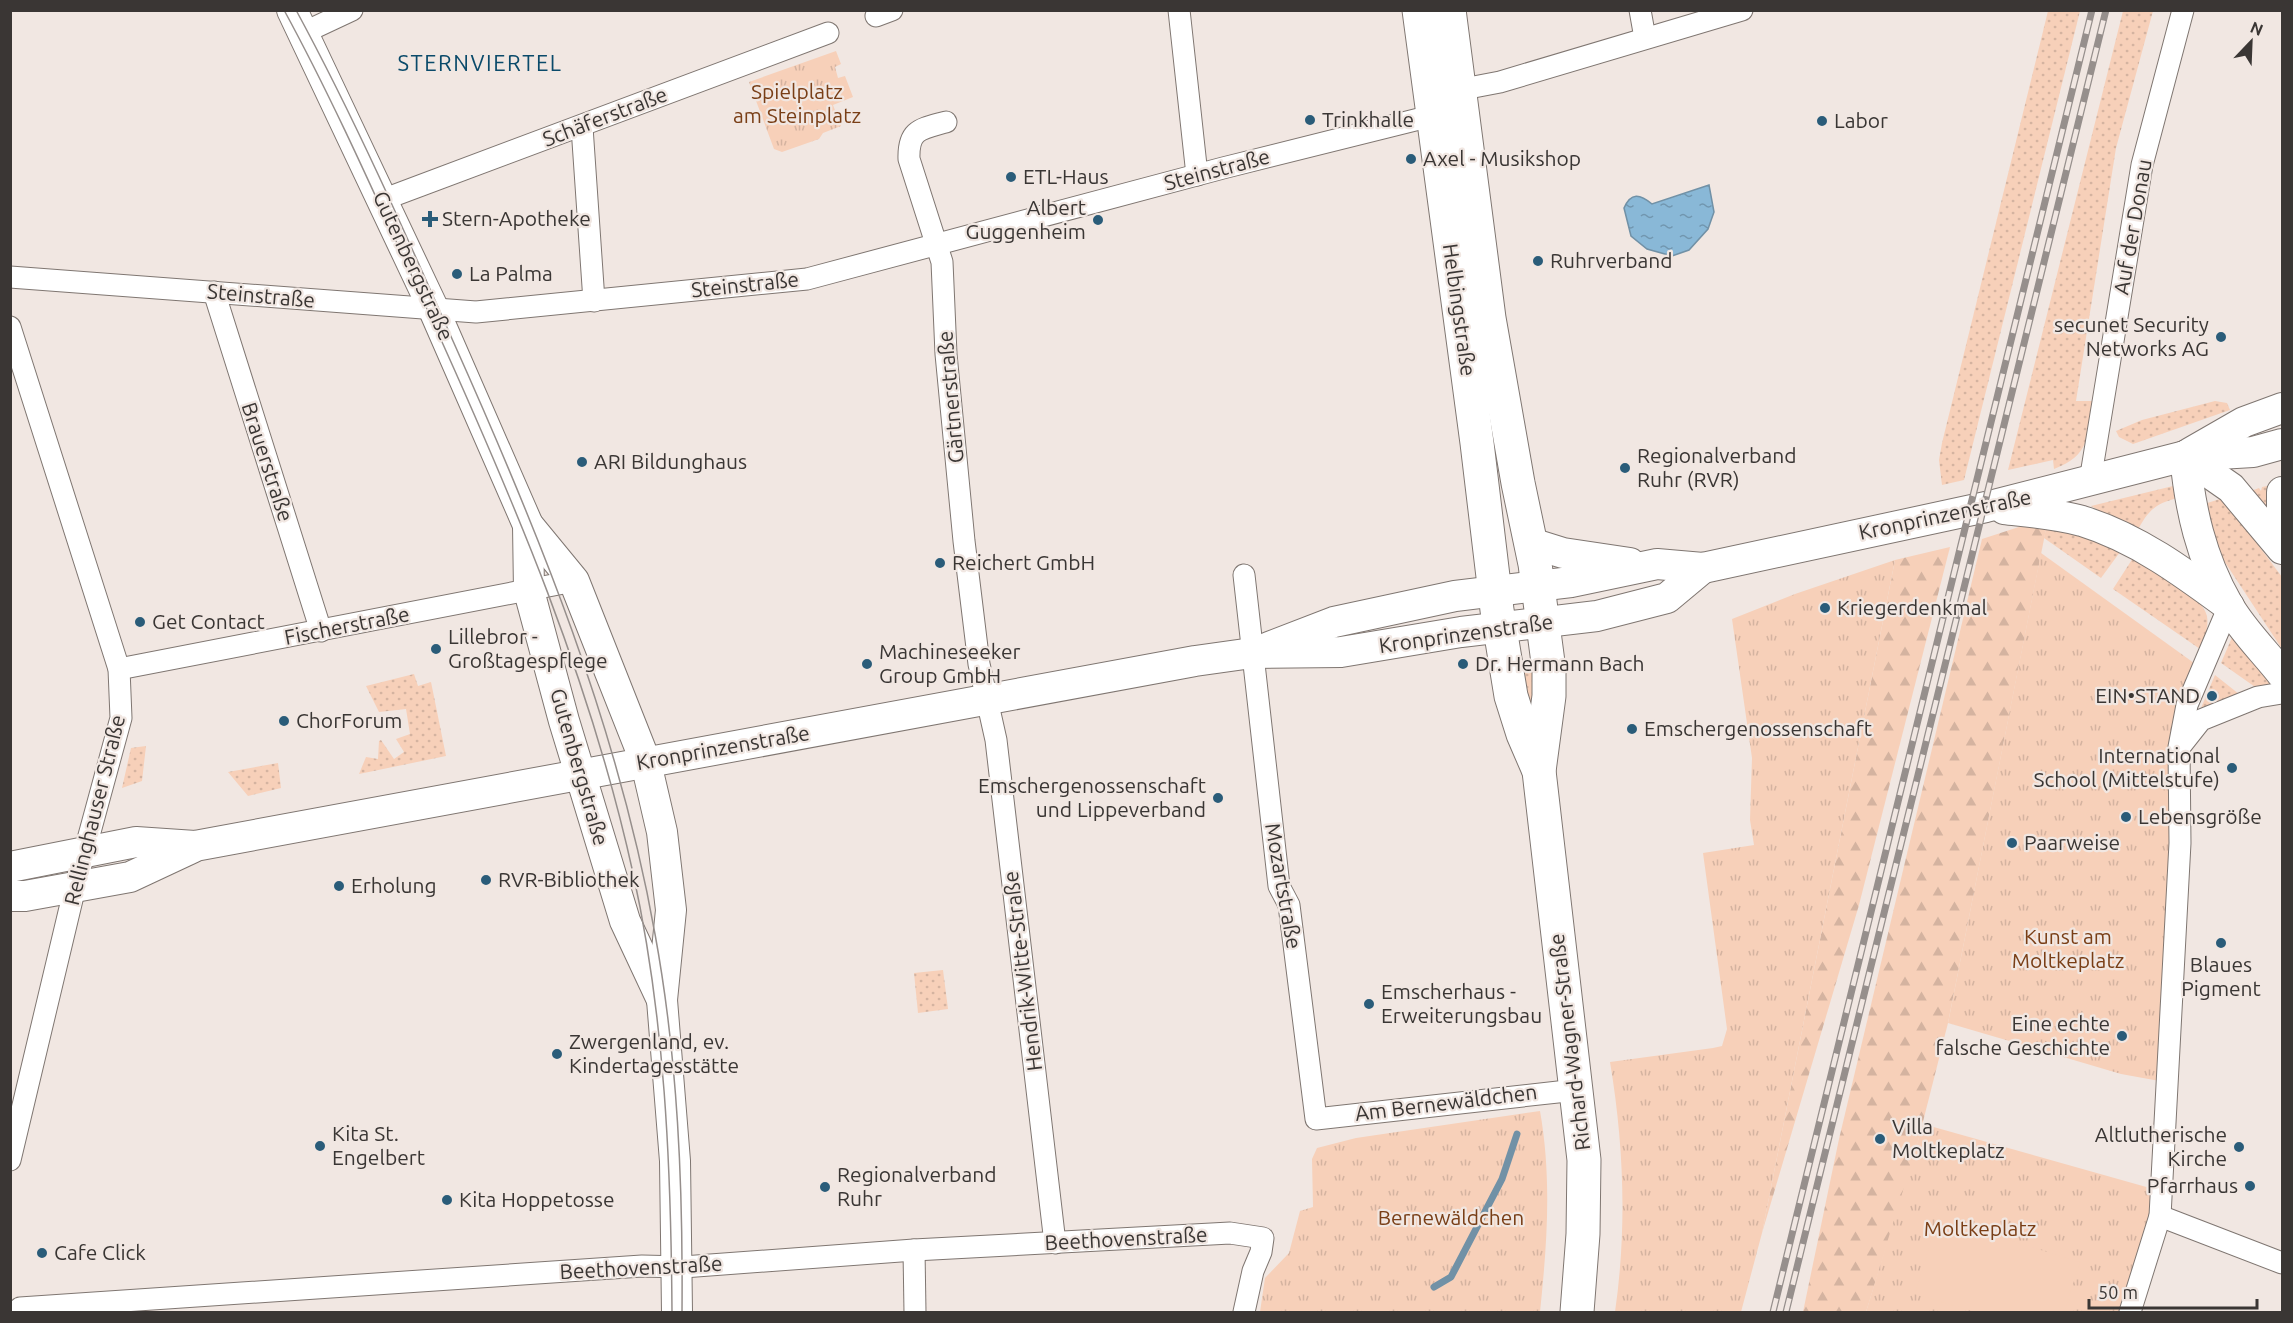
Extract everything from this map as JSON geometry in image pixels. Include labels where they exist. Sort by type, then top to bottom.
[{"type":"main road","name":"Helbingstraße","points":[[1419,10],[1450,105],[1541,605]]},
{"type":"main road","name":"Helbingstraße","points":[[1449,10],[1450,105],[1479,454],[1497,609]]},
{"type":"main road","name":"Gutenbergstraße","points":[[297,22],[434,310],[528,525],[574,581],[646,763],[662,832],[671,909],[662,1000],[674,1151],[677,1312]]},
{"type":"main road","points":[[2185,456],[2244,422],[2283,408]]},
{"type":"main road","points":[[2185,456],[2253,452],[2283,444]]},
{"type":"main road","points":[[2185,456],[2231,488],[2282,549]]},
{"type":"main road","points":[[2185,456],[2189,501],[2199,540],[2229,606],[2283,674]]},
{"type":"main road","name":"Kronprinzenstraße","points":[[1541,605],[1571,582],[1641,566],[1667,563],[1703,568],[1986,507],[2185,456]]},
{"type":"main road","points":[[2282,549],[2283,492]]},
{"type":"main road","points":[[1986,507],[2068,518],[2099,527],[2158,555],[2229,606]]},
{"type":"main road","name":"Gutenbergstraße","points":[[528,525],[529,591],[624,921],[662,1000]]},
{"type":"main road","points":[[1531,543],[1563,553],[1612,558],[1641,566]]},
{"type":"main road","name":"Kronprinzenstraße","points":[[10,867],[136,842],[195,846],[1196,661],[1252,653],[1341,652],[1497,609],[1541,605],[1596,616],[1650,604],[1678,591],[1703,568]]},
{"type":"main road","name":"Richard-Wagner-Straße","points":[[1541,605],[1549,696],[1539,771],[1584,1160],[1583,1233],[1577,1312]]},
{"type":"main road","name":"Richard-Wagner-Straße","points":[[1497,609],[1516,713],[1539,771]]},
{"type":"main road","name":"Kronprinzenstraße","points":[[10,896],[25,896],[130,877],[195,846]]},
{"type":"street","points":[[297,22],[352,10]]},
{"type":"street","points":[[1179,10],[1197,175]]},
{"type":"street","points":[[1640,10],[1645,38]]},
{"type":"street","name":"Steinstraße","points":[[10,277],[476,312],[807,279],[1450,105],[1500,82],[1742,10]]},
{"type":"street","name":"Auf der Donau","points":[[2090,481],[2142,165],[2183,10]]},
{"type":"street","name":"Schäferstraße","points":[[382,200],[828,33]]},
{"type":"street","name":"Gärtnerstraße","points":[[946,122],[923,129],[912,136],[909,144],[909,159],[942,262],[946,354],[964,541],[979,664],[987,699]]},
{"type":"street","points":[[582,127],[594,301]]},
{"type":"street","name":"Brauerstraße","points":[[213,292],[321,631]]},
{"type":"street","name":"Rellinghauser Straße","points":[[10,327],[119,669],[121,718],[75,887],[10,1160]]},
{"type":"street","name":"Mozartstraße","points":[[1244,575],[1279,886],[1289,905],[1316,1119]]},
{"type":"street","name":"Fischerstraße","points":[[119,669],[574,581]]},
{"type":"street","points":[[2130,1312],[2160,1216],[2180,843],[2179,747],[2187,705],[2229,606]]},
{"type":"street","points":[[2179,747],[2201,720],[2258,698],[2283,693]]},
{"type":"street","name":"Hendrik-Witte-Straße","points":[[987,699],[996,740],[1055,1243]]},
{"type":"street","name":"Am Bernewäldchen","points":[[1316,1119],[1576,1090]]},
{"type":"street","points":[[2160,1216],[2283,1263]]},
{"type":"street","name":"Beethovenstraße","points":[[17,1305],[642,1266],[677,1267],[914,1250],[1230,1233],[1263,1238],[1244,1312]]},
{"type":"street","points":[[914,1250],[915,1312]]},
{"type":"green space","points":[[2048,11],[2080,11],[1964,480],[1942,485],[1939,460],[1942,443]]},
{"type":"green space","points":[[2123,11],[2153,11],[2116,148],[2076,401],[2094,401],[2088,435],[2081,451],[2066,464],[2054,469],[2053,460],[2008,470]]},
{"type":"green space","name":"Spielplatz am Steinplatz","points":[[836,51],[841,64],[835,67],[838,78],[845,76],[853,97],[833,105],[841,126],[823,133],[819,139],[782,152],[774,149],[749,82]]},
{"type":"green space","points":[[2215,401],[2227,403],[2230,410],[2133,444],[2119,437],[2116,431],[2142,420]]},
{"type":"green space","points":[[2173,486],[2178,498],[2164,502],[2153,509],[2137,532],[2091,506]]},
{"type":"green space","points":[[2262,487],[2269,487],[2270,511],[2251,491],[2259,488],[2261,491]]},
{"type":"green space","points":[[2223,498],[2282,577],[2282,649],[2209,538],[2198,506]]},
{"type":"green space","points":[[2047,524],[2073,529],[2120,552],[2101,578],[2044,538]]},
{"type":"green space","points":[[2047,524],[1948,1023],[1912,1165],[1866,1312],[1803,1312],[1839,1139],[1982,539],[2025,525]]},
{"type":"green space","points":[[1950,547],[1859,905],[1762,1233],[1895,560]]},
{"type":"green space","name":"Kunst am Moltkeplatz","points":[[2041,553],[2194,663],[2165,1082],[2121,1074],[1948,1023]]},
{"type":"green space","points":[[2133,558],[2175,583],[2196,599],[2203,608],[2207,616],[2207,625],[2200,649],[2113,589]]},
{"type":"green space","points":[[1895,560],[1762,1233],[1741,1312],[1615,1312],[1621,1250],[1622,1187],[1618,1124],[1610,1062],[1722,1046],[1727,1029],[1703,853],[1754,845],[1750,820],[1752,758],[1732,619],[1795,594]]},
{"type":"green space","points":[[2233,635],[2275,684],[2258,689],[2221,663]]},
{"type":"green space","points":[[1532,668],[1536,720],[1519,671]]},
{"type":"green space","points":[[414,674],[418,686],[431,682],[446,756],[359,774],[366,757],[378,759],[379,741],[381,740],[394,759],[404,752],[396,739],[410,734],[406,709],[379,712],[366,686]]},
{"type":"green space","points":[[2215,675],[2239,694],[2215,702],[2204,710],[2201,708]]},
{"type":"green space","points":[[146,746],[142,781],[122,788],[131,748]]},
{"type":"green space","points":[[278,763],[281,788],[248,796],[228,772]]},
{"type":"green space","points":[[943,970],[948,1009],[918,1013],[914,973]]},
{"type":"green space","name":"Bernewäldchen","points":[[1540,1111],[1546,1162],[1547,1212],[1540,1312],[1260,1312],[1265,1278],[1289,1253],[1300,1211],[1313,1207],[1312,1159],[1317,1148],[1356,1138]]},
{"type":"green space","name":"Moltkeplatz","points":[[1923,1124],[2157,1190],[2124,1312],[1866,1312]]},
{"type":"green space","points":[[1938,1218],[2080,1262],[2064,1312],[1975,1312],[1915,1294]]},
{"type":"water","points":[[1709,185],[1714,212],[1708,229],[1689,250],[1672,256],[1647,249],[1631,236],[1624,208],[1633,197],[1644,198],[1652,204]]},
{"type":"waterway","points":[[1434,1287],[1451,1277],[1502,1179],[1517,1134]]},
{"type":"tram line","points":[[284,10],[361,165],[493,457],[548,593],[595,731],[616,802],[633,873],[652,982],[668,1147],[672,1312]]},
{"type":"tram line","points":[[296,10],[378,174],[485,413],[545,558],[598,706],[639,857],[663,981],[678,1123],[682,1312]]},
{"type":"railway","points":[[1773,1312],[2092,10]]},
{"type":"railway","points":[[1786,1312],[2106,10]]},
{"type":"place","name":"Trinkhalle","points":[[1310,120]]},
{"type":"place","name":"Labor","points":[[1822,121]]},
{"type":"place","name":"Axel - Musikshop","points":[[1411,159]]},
{"type":"place","name":"ETL-Haus","points":[[1011,177]]},
{"type":"place","name":"Stern-Apotheke","points":[[430,219]]},
{"type":"place","name":"Albert Guggenheim","points":[[1098,220]]},
{"type":"place","name":"Ruhrverband","points":[[1538,261]]},
{"type":"place","name":"La Palma","points":[[457,274]]},
{"type":"place","name":"secunet Security Networks AG","points":[[2221,337]]},
{"type":"place","name":"ARI Bildunghaus","points":[[582,462]]},
{"type":"place","name":"Regionalverband Ruhr (RVR)","points":[[1625,468]]},
{"type":"place","name":"Reichert GmbH","points":[[940,563]]},
{"type":"place","name":"Kriegerdenkmal","points":[[1825,608]]},
{"type":"place","name":"Get Contact","points":[[140,622]]},
{"type":"place","name":"Lillebror - Großtagespflege","points":[[436,649]]},
{"type":"place","name":"Machineseeker Group GmbH","points":[[867,664]]},
{"type":"place","name":"Dr. Hermann Bach","points":[[1463,664]]},
{"type":"place","name":"EIN•STAND","points":[[2212,696]]},
{"type":"place","name":"ChorForum","points":[[284,721]]},
{"type":"place","name":"Emschergenossenschaft","points":[[1632,729]]},
{"type":"place","name":"International School (Mittelstufe)","points":[[2232,768]]},
{"type":"place","name":"Emschergenossenschaft und Lippeverband","points":[[1218,798]]},
{"type":"place","name":"Lebensgröße","points":[[2126,817]]},
{"type":"place","name":"Paarweise","points":[[2012,843]]},
{"type":"place","name":"RVR-Bibliothek","points":[[486,880]]},
{"type":"place","name":"Erholung","points":[[339,886]]},
{"type":"place","name":"Blaues Pigment","points":[[2221,943]]},
{"type":"place","name":"Emscherhaus - Erweiterungsbau","points":[[1369,1004]]},
{"type":"place","name":"Eine echte falsche Geschichte","points":[[2122,1036]]},
{"type":"place","name":"Zwergenland, ev. Kindertagesstätte","points":[[557,1054]]},
{"type":"place","name":"Villa Moltkeplatz","points":[[1880,1139]]},
{"type":"place","name":"Kita St. Engelbert","points":[[320,1146]]},
{"type":"place","name":"Altlutherische Kirche","points":[[2239,1147]]},
{"type":"place","name":"Pfarrhaus","points":[[2250,1186]]},
{"type":"place","name":"Regionalverband Ruhr","points":[[825,1187]]},
{"type":"place","name":"Kita Hoppetosse","points":[[447,1200]]},
{"type":"place","name":"Cafe Click","points":[[42,1253]]},
{"type":"district","name":"STERNVIERTEL","points":[[480,63]]}]
